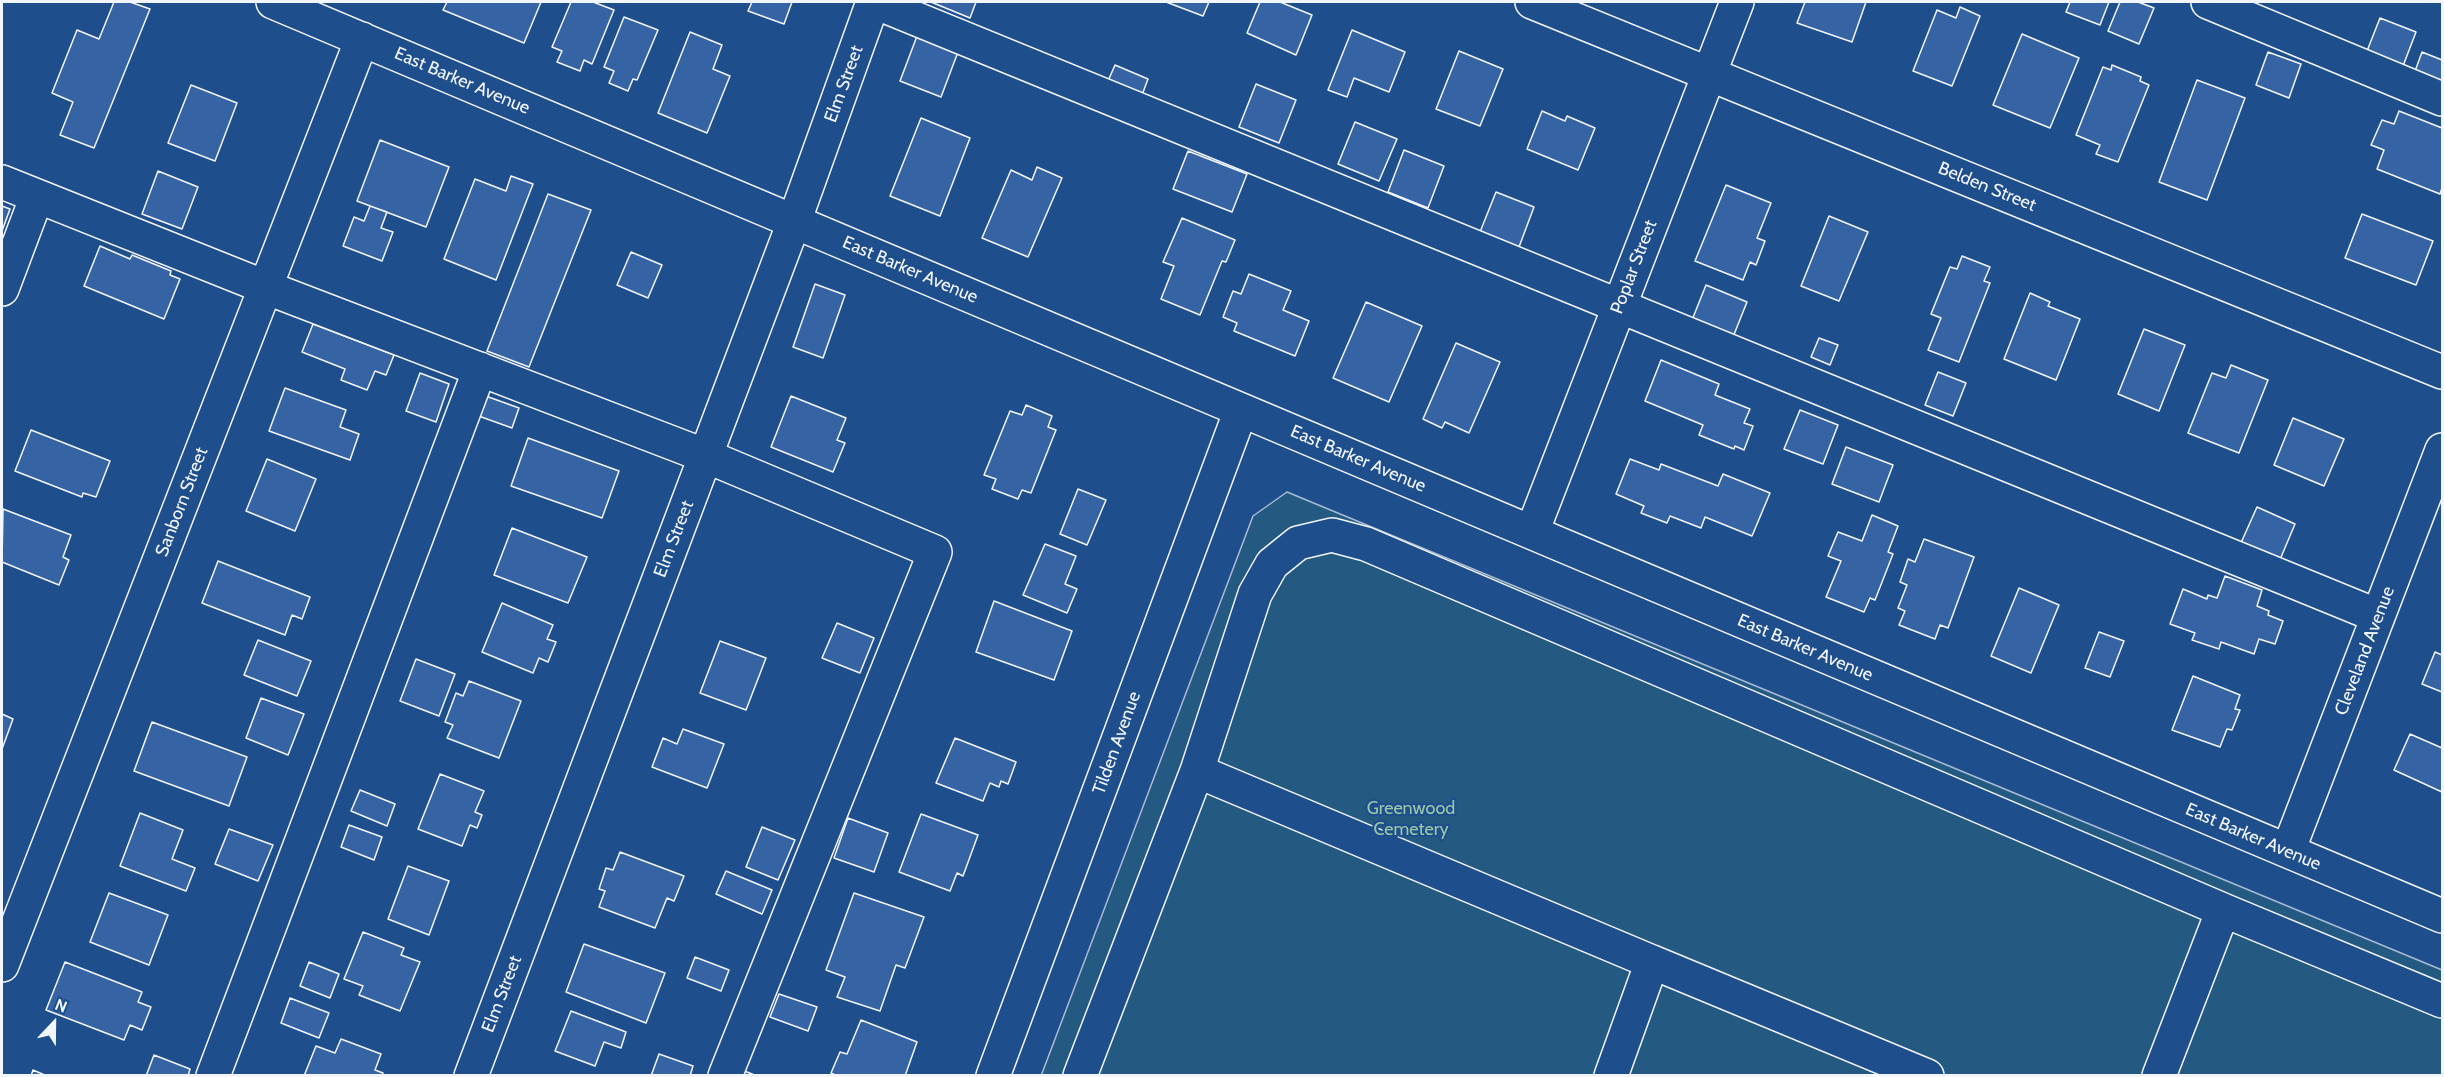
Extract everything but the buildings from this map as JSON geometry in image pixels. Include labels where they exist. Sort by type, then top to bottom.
[{"type":"street","name":"East Barker Avenue","points":[[273,2],[2442,916]]},
{"type":"street","name":"Elm Street","points":[[471,1076],[794,222],[874,2]]},
{"type":"street","points":[[874,2],[2024,469],[2378,616]]},
{"type":"street","name":"Belden Street","points":[[1532,2],[2442,372]]},
{"type":"street","name":"Poplar Street","points":[[1532,532],[1737,2]]},
{"type":"street","points":[[2208,2],[2442,99]]},
{"type":"street","name":"Sanborn Street","points":[[2,965],[362,39]]},
{"type":"street","points":[[2,182],[265,287],[706,456],[935,552],[725,1076]]},
{"type":"street","points":[[2,290],[37,196]]},
{"type":"street","points":[[213,1076],[480,369]]},
{"type":"street","name":"Tilden Avenue","points":[[993,1076],[1242,410]]},
{"type":"street","name":"Cleveland Avenue","points":[[2288,851],[2442,450]]},
{"type":"street","points":[[1080,1076],[1197,771],[1255,594],[1272,564],[1298,543],[1332,535],[1366,544],[2223,910],[2442,1001]]},
{"type":"street","points":[[1197,771],[1928,1076]]},
{"type":"street","points":[[2159,1076],[2223,910]]},
{"type":"street","points":[[1611,1076],[1652,962]]},
{"type":"green space","name":"Greenwood Cemetery","points":[[1287,492],[2442,970],[2442,1075],[1041,1076],[1253,516]]}]
